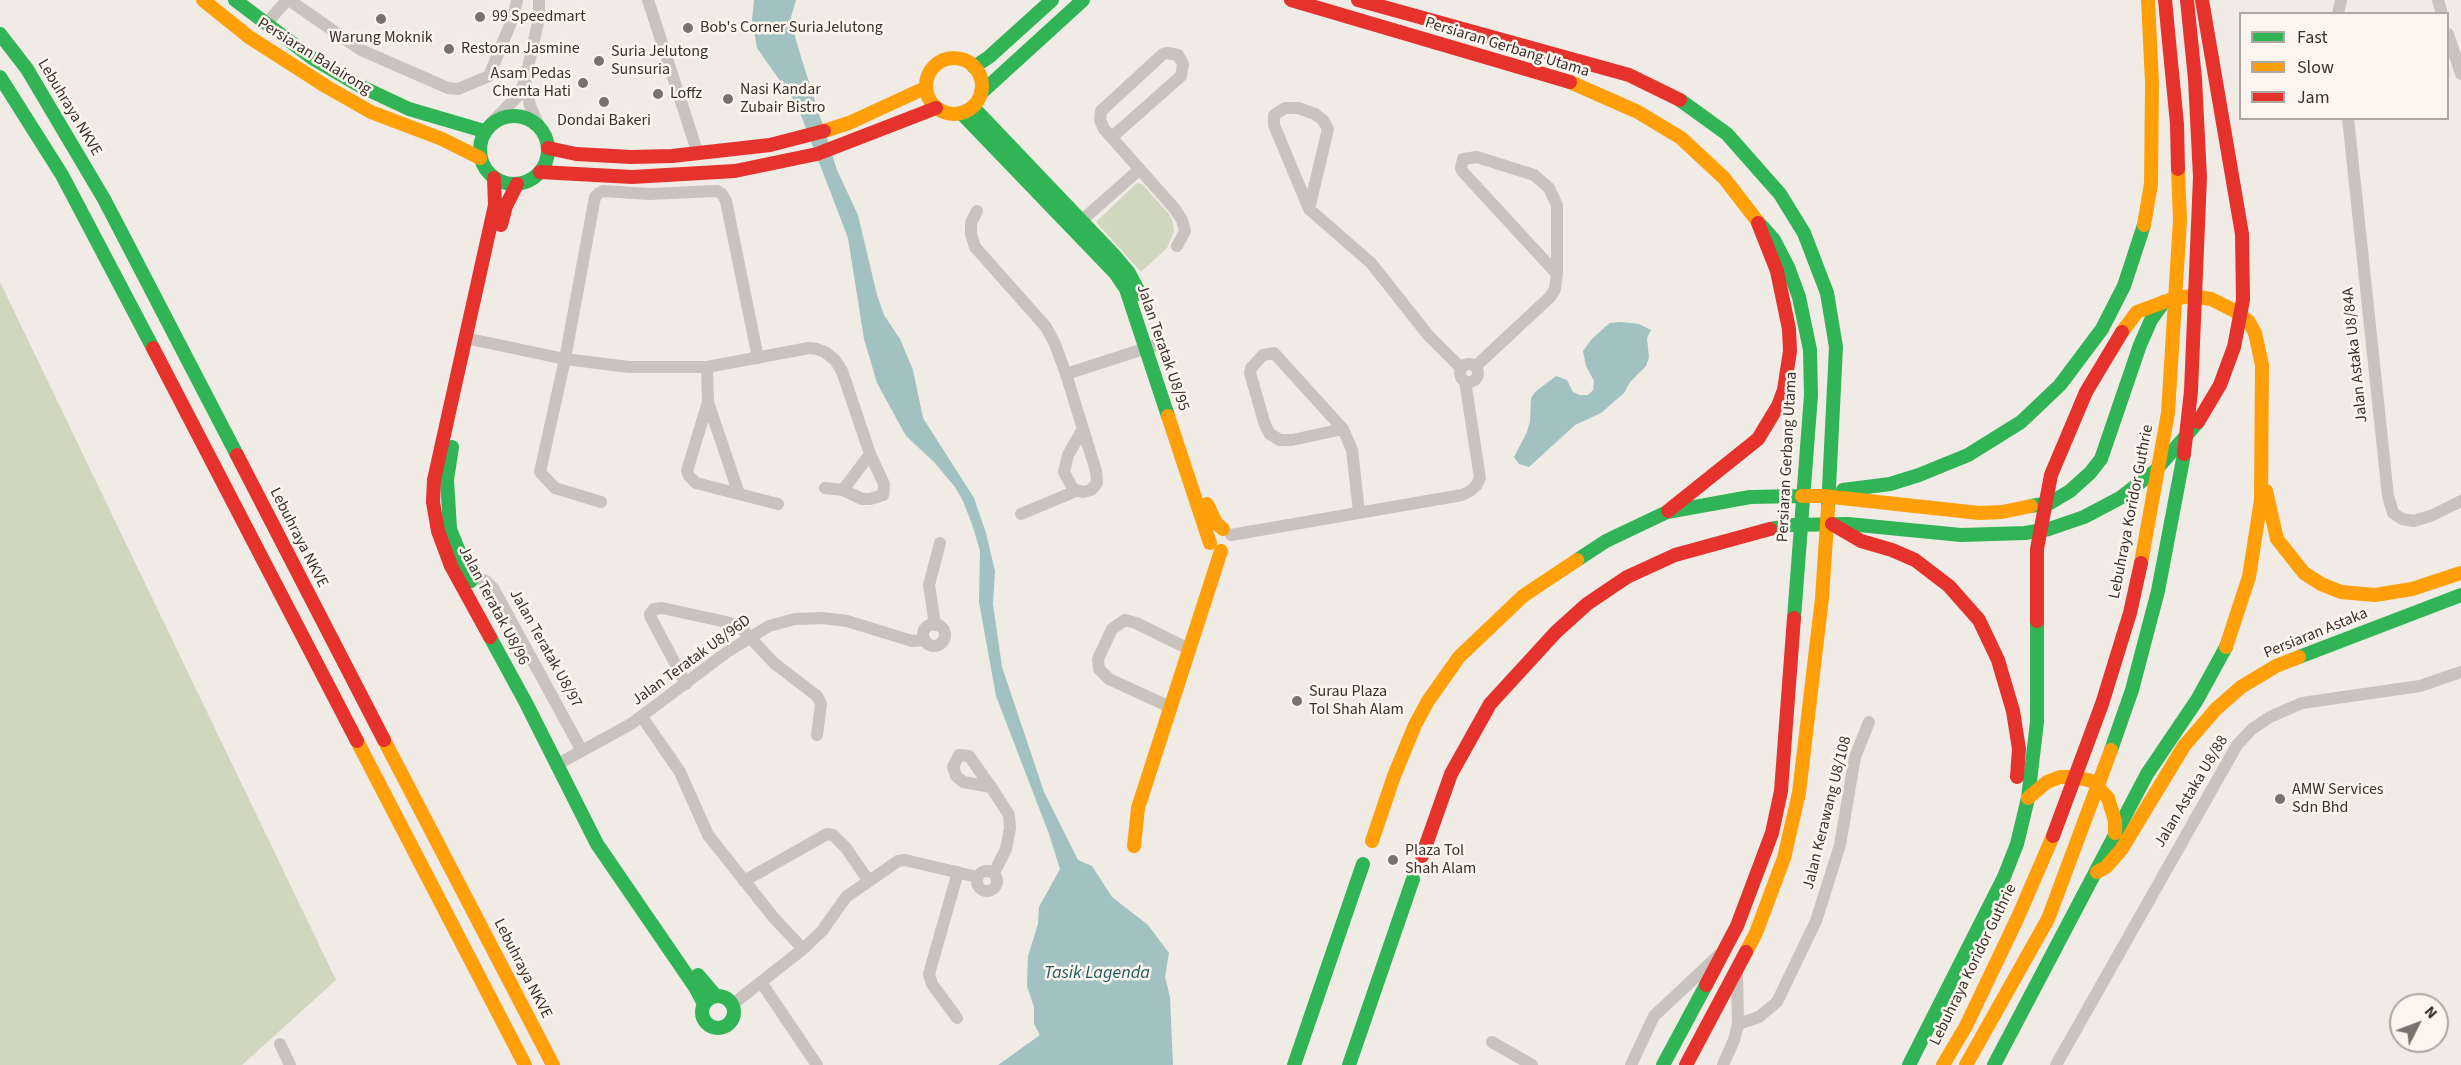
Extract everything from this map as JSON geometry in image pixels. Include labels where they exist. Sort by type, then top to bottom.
[{"type":"main road","name":"Persiaran Balairong","points":[[203,0],[249,37],[327,87],[371,112],[442,139],[480,158]]},
{"type":"main road","name":"Persiaran Balairong","points":[[235,0],[312,58],[360,86],[409,109],[488,127]]},
{"type":"main road","points":[[974,66],[989,57],[1052,0]]},
{"type":"main road","points":[[981,93],[982,83],[974,66],[966,61],[947,58],[931,69],[925,88],[927,96],[936,108],[944,113],[968,110],[981,93],[1083,0]]},
{"type":"main road","name":"Persiaran Gerbang Utama","points":[[1291,0],[1583,86],[1638,112],[1681,138],[1724,178],[1774,240],[1788,267],[1799,297],[1810,350],[1809,433],[1781,791],[1772,833],[1737,927],[1663,1065]]},
{"type":"main road","name":"Persiaran Gerbang Utama","points":[[1358,0],[1629,75],[1689,105],[1727,134],[1762,171],[1804,233],[1821,275],[1831,310],[1836,347],[1833,433],[1822,598],[1799,793],[1784,858],[1756,933],[1686,1065]]},
{"type":"main road","points":[[1823,496],[1836,491],[1890,484],[1919,475],[1968,455],[2003,435],[2060,385],[2102,329],[2124,286],[2137,251],[2148,209],[2151,184],[2152,83],[2148,0]]},
{"type":"main road","name":"Lebuhraya Koridor Guthrie","points":[[1942,1065],[1966,1026],[2018,917],[2061,817],[2102,704],[2138,581],[2149,530],[2168,413],[2176,297],[2179,171],[2171,44],[2165,0]]},
{"type":"main road","points":[[1966,1065],[2048,919],[2092,805],[2132,690],[2158,591],[2171,530],[2183,462],[2192,380],[2200,177],[2196,89],[2187,0]]},
{"type":"main road","points":[[1422,856],[1451,774],[1478,724],[1506,684],[1556,632],[1587,604],[1627,577],[1675,555],[1756,531],[1790,525],[1832,524],[1960,535],[2025,533],[2066,524],[2120,498],[2155,471],[2193,429],[2220,385],[2234,348],[2243,300],[2242,244],[2237,204],[2202,0]]},
{"type":"main road","name":"Lebuhraya NKVE","points":[[0,34],[27,69],[104,199],[553,1065]]},
{"type":"main road","points":[[0,76],[62,175],[95,236],[525,1065]]},
{"type":"main road","points":[[548,148],[576,154],[631,157],[698,154],[770,145],[813,135],[849,123],[925,88]]},
{"type":"main road","points":[[540,172],[660,177],[735,171],[818,154],[936,108]]},
{"type":"main road","name":"Jalan Teratak U8/95","points":[[968,110],[1082,221],[1129,273],[1139,292],[1151,346],[1216,547]]},
{"type":"main road","name":"Jalan Teratak U8/95","points":[[968,110],[1116,274],[1130,296],[1151,346],[1209,510],[1216,523],[1227,532]]},
{"type":"main road","points":[[522,116],[540,128],[546,137],[548,148],[545,165],[540,172],[525,182],[508,184],[494,178],[480,158],[480,140],[488,127],[501,117],[522,116]]},
{"type":"main road","name":"Jalan Teratak U8/96","points":[[494,178],[495,205],[449,458],[447,480],[450,529],[468,575],[560,762]]},
{"type":"main road","name":"Jalan Teratak U8/96","points":[[517,184],[503,216],[434,480],[438,531],[452,566],[560,762],[615,855],[702,981],[710,1000]]},
{"type":"main road","points":[[1667,512],[1694,488],[1732,462],[1758,439],[1778,406],[1784,390],[1790,351],[1789,329],[1777,271],[1758,223]]},
{"type":"main road","points":[[1909,1065],[1958,972],[2004,877],[2017,844],[2028,798],[2037,722],[2037,549],[2047,487],[2067,434],[2086,392],[2137,312],[2164,302],[2191,296],[2211,299],[2237,312],[2249,322],[2256,333],[2262,365],[2262,475],[2255,550],[2230,636],[2197,700],[2147,774],[1994,1065]]},
{"type":"main road","points":[[1372,841],[1394,776],[1415,725],[1445,675],[1467,648],[1523,596],[1606,541],[1667,512],[1750,497],[1823,496],[1980,513],[2038,507],[2070,491],[2090,473],[2101,459],[2140,345],[2151,320],[2164,302]]},
{"type":"main road","name":"Persiaran Astaka","points":[[2262,475],[2277,539],[2304,573],[2321,584],[2341,592],[2375,595],[2412,589],[2461,573]]},
{"type":"main road","points":[[1832,524],[1861,542],[1905,555],[1939,576],[1963,599],[1979,620],[1998,660],[2016,725],[2019,761],[2014,795],[1986,912]]},
{"type":"main road","points":[[1134,846],[1138,808],[1189,649],[1216,547],[1210,538],[1213,531],[1227,532],[1230,546],[1216,547]]},
{"type":"main road","name":"Persiaran Astaka","points":[[2096,873],[2106,867],[2121,850],[2184,746],[2216,709],[2241,687],[2276,666],[2461,595]]},
{"type":"main road","points":[[2028,798],[2048,782],[2060,777],[2075,777],[2092,781],[2108,798],[2115,821],[2115,833]]},
{"type":"main road","points":[[1294,1065],[1364,864]]},
{"type":"main road","points":[[1349,1065],[1413,879]]},
{"type":"main road","points":[[726,997],[733,1004],[734,1018],[730,1024],[720,1029],[710,1026],[705,1021],[702,1014],[710,1000],[726,997]]},
{"type":"street","points":[[266,24],[288,0],[361,50],[448,88],[458,89],[489,76],[517,3],[539,4],[526,77],[520,94],[488,127]]},
{"type":"street","points":[[648,0],[698,154]]},
{"type":"street","points":[[2449,37],[2461,74]]},
{"type":"street","points":[[1112,137],[1181,76],[1183,64],[1178,55],[1163,54],[1101,111],[1100,120],[1112,137],[1182,220],[1185,231],[1177,246]]},
{"type":"street","points":[[526,77],[526,94],[540,128]]},
{"type":"street","points":[[1308,210],[1329,129],[1315,114],[1298,108],[1286,108],[1274,116],[1274,125],[1308,210],[1371,263],[1428,335],[1461,368]]},
{"type":"street","name":"Jalan Astaka U8/84A","points":[[2348,120],[2388,496],[2393,513],[2402,519],[2414,521],[2433,516],[2461,501]]},
{"type":"street","points":[[1476,366],[1550,297],[1555,289],[1557,274],[1557,205],[1550,188],[1534,175],[1477,158],[1463,159],[1461,168],[1463,172],[1557,274]]},
{"type":"street","points":[[1082,221],[1140,169]]},
{"type":"street","points":[[601,502],[555,488],[540,472],[565,359],[596,197],[603,191],[649,194],[717,191],[722,194],[726,201],[758,358]]},
{"type":"street","points":[[977,211],[971,223],[971,234],[975,247],[1046,327],[1055,344],[1098,480],[1091,490],[1076,491],[1021,514]]},
{"type":"street","points":[[470,338],[565,359],[628,367],[707,367],[809,348],[825,352],[842,371],[870,454],[884,484],[883,495],[876,499],[862,499],[843,490],[825,488]]},
{"type":"street","points":[[1066,374],[1151,346]]},
{"type":"street","points":[[1343,429],[1292,440],[1280,440],[1270,434],[1265,425],[1250,373],[1251,368],[1263,355],[1274,353],[1343,429],[1352,450],[1359,512]]},
{"type":"street","points":[[1227,532],[1462,495],[1476,486],[1480,478],[1465,381],[1460,375],[1461,368],[1467,363],[1476,366],[1479,372],[1477,378],[1471,382],[1465,381]]},
{"type":"street","points":[[707,367],[708,402],[739,495]]},
{"type":"street","points":[[708,402],[687,471],[688,476],[696,483],[778,504]]},
{"type":"street","points":[[1076,491],[1068,483],[1064,472],[1068,455],[1083,429]]},
{"type":"street","points":[[843,490],[870,454]]},
{"type":"street","points":[[935,625],[928,585],[940,543]]},
{"type":"street","name":"Jalan Teratak U8/97","points":[[468,575],[486,581],[493,588],[582,751]]},
{"type":"street","points":[[686,684],[651,618],[650,614],[654,609],[662,608],[731,623],[750,637],[774,663],[817,696],[821,704],[817,735]]},
{"type":"street","name":"Jalan Teratak U8/96D","points":[[560,762],[642,717],[750,637],[769,626],[795,619],[822,618],[847,621],[912,641],[925,640]]},
{"type":"street","points":[[1170,707],[1109,679],[1099,669],[1098,659],[1112,629],[1125,620],[1136,623],[1189,649]]},
{"type":"street","points":[[935,625],[944,630],[944,640],[939,645],[932,646],[925,640],[925,629],[935,625]]},
{"type":"street","name":"Jalan Astaka U8/88","points":[[2056,1065],[2237,745],[2252,729],[2270,717],[2302,704],[2420,686],[2461,672]]},
{"type":"street","points":[[642,717],[680,772],[708,835],[803,949]]},
{"type":"street","name":"Jalan Kerawang U8/108","points":[[1738,1024],[1759,1017],[1777,1002],[1816,921],[1840,844],[1855,757],[1869,722]]},
{"type":"street","points":[[733,1004],[803,949],[822,931],[846,897],[898,861],[905,860],[977,878],[979,887],[988,891],[996,885],[997,879],[994,873],[1006,849],[1010,828],[1009,815],[991,787]]},
{"type":"street","points":[[744,881],[827,834],[833,835],[846,848],[868,880]]},
{"type":"street","points":[[957,1018],[932,984],[929,974],[958,872]]},
{"type":"street","points":[[1631,1065],[1654,1016],[1724,950]]},
{"type":"street","points":[[1723,1065],[1738,1024],[1737,971]]},
{"type":"street","points":[[761,982],[817,1065]]},
{"type":"street","points":[[1492,1042],[1532,1065]]},
{"type":"street","points":[[280,1044],[290,1065]]},
{"type":"green space","points":[[1137,183],[1142,184],[1169,214],[1174,232],[1167,248],[1141,272],[1096,222]]},
{"type":"green space","points":[[0,282],[336,980],[242,1065],[0,1065]]},
{"type":"water","name":"Tasik Lagenda","points":[[754,0],[796,0],[791,17],[792,26],[837,170],[858,215],[884,315],[900,339],[913,370],[923,418],[974,498],[986,533],[995,571],[993,604],[1002,667],[1044,792],[1078,860],[1092,866],[1112,897],[1148,925],[1169,953],[1165,977],[1170,997],[1173,1065],[998,1065],[1040,1035],[1034,1024],[1034,1007],[1027,986],[1028,956],[1038,924],[1039,907],[1060,869],[1049,834],[996,696],[979,602],[980,551],[973,527],[955,487],[934,462],[906,436],[877,383],[864,339],[848,238],[797,105],[757,48],[752,20]]},
{"type":"water","points":[[1610,323],[1639,324],[1651,330],[1647,338],[1649,358],[1646,366],[1630,382],[1624,393],[1601,413],[1575,425],[1529,467],[1519,464],[1514,457],[1527,432],[1531,398],[1535,392],[1556,376],[1567,380],[1573,392],[1588,395],[1593,390],[1594,381],[1586,366],[1583,351],[1591,340]]},
{"type":"traffic: fast","points":[[235,0],[312,58],[360,86],[409,109],[484,131]]},
{"type":"traffic: fast","points":[[974,67],[989,57],[1052,0]]},
{"type":"traffic: fast","points":[[981,93],[1083,0]]},
{"type":"traffic: fast","points":[[0,34],[27,69],[104,199],[237,455]]},
{"type":"traffic: fast","points":[[0,77],[62,175],[153,348]]},
{"type":"traffic: fast","points":[[1680,100],[1727,134],[1780,194],[1804,233],[1827,293],[1836,347],[1828,508]]},
{"type":"traffic: fast","points":[[973,107],[1114,255],[1129,273],[1140,294]]},
{"type":"traffic: fast","points":[[962,114],[1116,274],[1126,289],[1168,416]]},
{"type":"traffic: fast","points":[[507,116],[521,116],[533,121],[543,131],[548,150],[543,169],[533,179],[521,184],[507,184],[495,179],[485,169],[480,157],[480,143],[485,131],[495,121],[507,116]]},
{"type":"traffic: fast","points":[[1758,222],[1774,240],[1788,267],[1799,297],[1810,350],[1811,395],[1794,618]]},
{"type":"traffic: fast","points":[[1843,490],[1890,484],[1919,475],[1968,455],[2021,422],[2060,385],[2102,329],[2124,286],[2144,225]]},
{"type":"traffic: fast","points":[[2031,506],[2050,503],[2070,491],[2090,473],[2101,459],[2140,345],[2151,320],[2164,302]]},
{"type":"traffic: fast","points":[[1770,529],[1790,525],[1848,524],[1961,535],[2025,533],[2049,529],[2084,517],[2120,498],[2155,471],[2198,422]]},
{"type":"traffic: fast","points":[[452,447],[447,480],[450,529],[471,581]]},
{"type":"traffic: fast","points":[[2111,750],[2132,690],[2158,591],[2184,454]]},
{"type":"traffic: fast","points":[[1577,560],[1606,541],[1667,512],[1750,497],[1802,496]]},
{"type":"traffic: fast","points":[[2299,657],[2461,595]]},
{"type":"traffic: fast","points":[[1909,1065],[2004,877],[2017,844],[2028,798],[2037,722],[2037,621]]},
{"type":"traffic: fast","points":[[490,637],[597,844],[695,987],[704,1004]]},
{"type":"traffic: fast","points":[[1994,1065],[2147,774],[2197,700],[2226,647]]},
{"type":"traffic: fast","points":[[1294,1065],[1363,864]]},
{"type":"traffic: fast","points":[[1349,1065],[1413,879]]},
{"type":"traffic: fast","points":[[698,975],[716,996]]},
{"type":"traffic: fast","points":[[1663,1065],[1706,985]]},
{"type":"traffic: fast","points":[[718,996],[730,1000],[734,1012],[730,1024],[718,1028],[706,1024],[702,1012],[706,1000],[718,996]]},
{"type":"traffic: slow","points":[[203,0],[249,37],[327,87],[371,112],[442,139],[480,158]]},
{"type":"traffic: slow","points":[[2144,225],[2151,184],[2152,83],[2148,0]]},
{"type":"traffic: slow","points":[[948,58],[960,58],[974,66],[982,80],[982,86],[980,97],[974,106],[960,114],[948,114],[931,102],[926,92],[926,80],[938,63],[948,58]]},
{"type":"traffic: slow","points":[[1570,82],[1638,112],[1681,138],[1724,178],[1758,222]]},
{"type":"traffic: slow","points":[[824,131],[849,123],[925,88]]},
{"type":"traffic: slow","points":[[2141,563],[2168,413],[2180,220],[2178,169]]},
{"type":"traffic: slow","points":[[2122,332],[2137,312],[2172,299],[2191,296],[2211,299],[2237,312],[2249,322],[2255,333],[2262,365],[2261,500],[2249,577],[2226,647]]},
{"type":"traffic: slow","points":[[1168,416],[1210,543]]},
{"type":"traffic: slow","points":[[2266,491],[2277,539],[2304,573],[2321,584],[2341,592],[2375,595],[2412,589],[2461,573]]},
{"type":"traffic: slow","points":[[1802,496],[1823,496],[1979,513],[2002,512],[2031,506]]},
{"type":"traffic: slow","points":[[1207,504],[1216,523],[1223,529]]},
{"type":"traffic: slow","points":[[1746,952],[1756,933],[1784,858],[1799,793],[1822,598],[1828,508]]},
{"type":"traffic: slow","points":[[1134,846],[1138,808],[1221,551]]},
{"type":"traffic: slow","points":[[1372,841],[1394,776],[1415,725],[1428,701],[1459,657],[1523,596],[1577,560]]},
{"type":"traffic: slow","points":[[2097,872],[2106,867],[2121,850],[2184,746],[2216,709],[2241,687],[2276,666],[2299,657]]},
{"type":"traffic: slow","points":[[384,740],[553,1065]]},
{"type":"traffic: slow","points":[[357,741],[525,1065]]},
{"type":"traffic: slow","points":[[1966,1065],[2048,919],[2111,750]]},
{"type":"traffic: slow","points":[[2028,798],[2047,782],[2060,777],[2075,777],[2092,781],[2108,798],[2115,821],[2115,833]]},
{"type":"traffic: slow","points":[[1943,1065],[1966,1026],[2018,917],[2053,836]]},
{"type":"traffic: jam","points":[[1291,0],[1570,82]]},
{"type":"traffic: jam","points":[[1358,0],[1629,75],[1680,100]]},
{"type":"traffic: jam","points":[[2165,0],[2177,124],[2178,169]]},
{"type":"traffic: jam","points":[[2184,454],[2191,391],[2200,177],[2195,79],[2187,0]]},
{"type":"traffic: jam","points":[[2198,422],[2220,385],[2234,347],[2243,300],[2242,234],[2202,0]]},
{"type":"traffic: jam","points":[[540,172],[632,177],[735,171],[817,154],[936,108]]},
{"type":"traffic: jam","points":[[548,148],[576,154],[631,157],[672,156],[770,145],[824,131]]},
{"type":"traffic: jam","points":[[490,637],[451,566],[438,531],[433,502],[434,480],[495,205],[494,178]]},
{"type":"traffic: jam","points":[[501,225],[506,206],[517,184]]},
{"type":"traffic: jam","points":[[1668,511],[1758,439],[1778,406],[1784,390],[1790,351],[1789,329],[1777,271],[1758,223]]},
{"type":"traffic: jam","points":[[2037,621],[2037,549],[2051,475],[2086,392],[2122,332]]},
{"type":"traffic: jam","points":[[153,348],[357,741]]},
{"type":"traffic: jam","points":[[237,455],[384,740]]},
{"type":"traffic: jam","points":[[1832,524],[1861,541],[1915,560],[1949,586],[1979,620],[1998,660],[2013,711],[2019,749],[2017,777]]},
{"type":"traffic: jam","points":[[1422,856],[1451,774],[1490,704],[1556,632],[1587,604],[1627,577],[1675,555],[1770,529]]},
{"type":"traffic: jam","points":[[2053,836],[2102,704],[2130,613],[2141,563]]},
{"type":"traffic: jam","points":[[1706,985],[1737,926],[1772,833],[1781,791],[1794,618]]},
{"type":"traffic: jam","points":[[1686,1065],[1746,952]]},
{"type":"place","name":"99 Speedmart","points":[[480,17]]},
{"type":"place","name":"Warung Moknik","points":[[381,19]]},
{"type":"place","name":"Bob's Corner SuriaJelutong","points":[[688,28]]},
{"type":"place","name":"Restoran Jasmine","points":[[449,49]]},
{"type":"place","name":"Suria Jelutong Sunsuria","points":[[599,61]]},
{"type":"place","name":"Asam Pedas Chenta Hati","points":[[583,83]]},
{"type":"place","name":"Loffz","points":[[658,94]]},
{"type":"place","name":"Nasi Kandar Zubair Bistro","points":[[728,99]]},
{"type":"place","name":"Dondai Bakeri","points":[[604,102]]},
{"type":"place","name":"Surau Plaza Tol Shah Alam","points":[[1297,701]]},
{"type":"place","name":"AMW Services Sdn Bhd","points":[[2280,799]]},
{"type":"place","name":"Plaza Tol Shah Alam","points":[[1393,860]]}]
